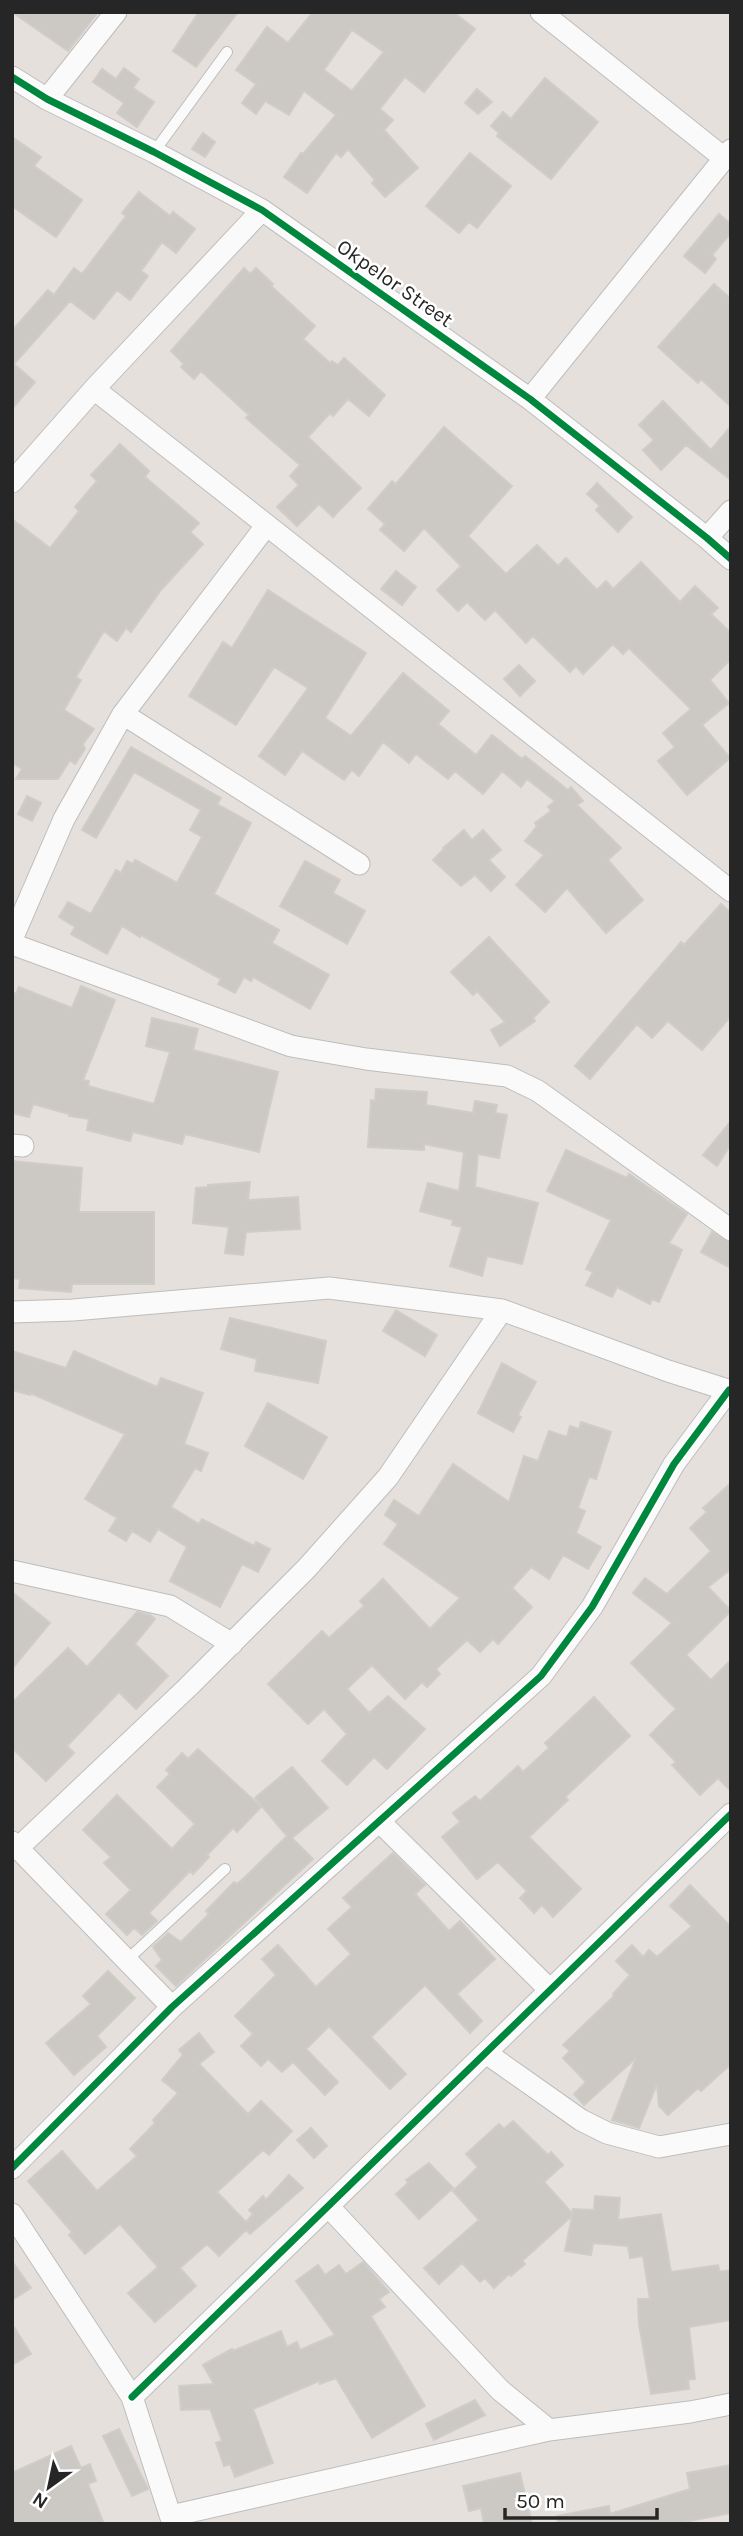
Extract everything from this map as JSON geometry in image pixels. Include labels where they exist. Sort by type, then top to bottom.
[{"type":"street","points":[[47,99],[116,12]]},
{"type":"street","points":[[530,399],[727,154],[541,12]]},
{"type":"street","name":"Okpelor Street","points":[[12,77],[47,99],[262,210],[530,399],[731,559]]},
{"type":"street","points":[[12,482],[94,389],[262,210]]},
{"type":"street","points":[[94,389],[731,891]]},
{"type":"street","points":[[707,538],[731,511]]},
{"type":"street","points":[[12,939],[64,819],[123,714],[266,526]]},
{"type":"street","points":[[123,714],[359,864]]},
{"type":"street","points":[[12,944],[291,1046],[366,1059],[507,1076],[538,1091],[731,1230]]},
{"type":"street","points":[[12,1312],[73,1310],[329,1288],[502,1310],[730,1391],[674,1464],[592,1607],[541,1676],[172,2007],[12,2168]]},
{"type":"street","points":[[172,2007],[15,1845],[232,1644],[307,1568],[388,1477],[502,1310]]},
{"type":"street","points":[[12,1571],[170,1606],[232,1644]]},
{"type":"street","points":[[132,2397],[731,1814]]},
{"type":"street","points":[[380,1822],[550,1990]]},
{"type":"street","points":[[486,2053],[581,2120],[607,2133],[659,2147],[731,2134]]},
{"type":"street","points":[[328,2206],[500,2390],[549,2430]]},
{"type":"street","points":[[12,2214],[132,2397],[172,2520],[549,2430],[677,2414],[731,2404]]},
{"type":"lane","points":[[154,152],[227,52]]},
{"type":"lane","points":[[127,1960],[225,1869]]},
{"type":"building","points":[[12,12],[98,12],[68,51]]},
{"type":"building","points":[[199,12],[238,12],[196,67],[173,51]]},
{"type":"building","points":[[313,12],[453,12],[475,29],[424,92],[405,77],[380,109],[393,120],[384,130],[418,168],[385,197],[372,183],[375,180],[348,149],[341,157],[336,153],[307,193],[284,177],[301,153],[303,154],[336,115],[304,91],[289,115],[265,101],[256,114],[242,103],[256,84],[236,70],[267,27],[288,43]],"holes":[[[352,30],[384,52],[352,91],[324,70]]]},
{"type":"building","points":[[124,68],[139,79],[133,88],[154,102],[137,127],[117,113],[124,103],[93,82],[102,69],[116,79]]},
{"type":"building","points":[[545,78],[598,122],[551,179],[497,136],[499,133],[491,126],[503,112],[511,119]]},
{"type":"building","points":[[477,89],[492,102],[478,114],[465,103]]},
{"type":"building","points":[[203,133],[215,142],[205,157],[192,149]]},
{"type":"building","points":[[12,137],[41,157],[34,166],[82,200],[56,237],[12,206]]},
{"type":"building","points":[[470,153],[511,186],[477,228],[469,222],[459,233],[426,206]]},
{"type":"building","points":[[139,192],[170,216],[173,212],[195,229],[176,253],[162,242],[141,271],[148,276],[130,300],[117,290],[94,319],[70,301],[14,364],[35,382],[12,409],[12,331],[48,290],[54,295],[74,268],[82,274],[126,216],[122,213]]},
{"type":"building","points":[[719,214],[731,224],[731,233],[712,255],[716,259],[705,273],[684,256]]},
{"type":"building","points":[[244,268],[250,274],[256,268],[273,284],[271,286],[315,326],[303,339],[330,363],[332,361],[338,365],[344,358],[385,395],[369,416],[348,399],[333,416],[330,413],[308,437],[361,488],[333,517],[319,504],[297,526],[277,507],[299,485],[290,476],[300,465],[246,418],[249,415],[201,371],[194,379],[181,367],[184,364],[171,351]]},
{"type":"building","points":[[714,284],[731,299],[731,407],[701,379],[698,383],[658,347]]},
{"type":"building","points":[[663,401],[711,450],[731,426],[731,480],[686,445],[661,470],[643,450],[654,440],[639,425]]},
{"type":"building","points":[[444,427],[512,486],[468,536],[506,574],[537,545],[558,566],[566,558],[597,590],[606,581],[613,589],[641,562],[680,602],[695,586],[718,608],[711,614],[731,633],[731,659],[710,680],[729,703],[702,725],[730,758],[687,795],[658,761],[675,747],[663,733],[691,709],[629,648],[623,654],[613,644],[583,674],[576,666],[570,672],[533,636],[526,643],[495,610],[485,620],[467,602],[458,611],[437,590],[461,566],[424,528],[404,551],[380,530],[385,524],[368,509],[392,481],[396,484]]},
{"type":"building","points":[[120,444],[149,471],[145,477],[199,523],[190,532],[203,544],[161,590],[131,632],[126,628],[117,641],[104,631],[76,677],[81,680],[64,710],[94,729],[83,744],[85,749],[75,764],[70,760],[58,779],[16,779],[22,769],[12,763],[12,519],[50,548],[79,511],[75,507],[97,481],[91,475]]},
{"type":"building","points":[[597,483],[632,517],[618,532],[596,510],[600,506],[587,494]]},
{"type":"building","points":[[396,571],[416,587],[402,605],[381,589]]},
{"type":"building","points":[[268,590],[366,653],[325,718],[351,736],[403,673],[449,711],[438,724],[476,755],[492,735],[522,759],[525,756],[568,790],[571,787],[583,801],[577,805],[621,848],[608,860],[643,900],[606,933],[567,888],[545,912],[516,885],[544,855],[525,841],[537,826],[535,823],[551,811],[548,807],[555,801],[527,779],[521,787],[502,771],[483,794],[455,771],[448,779],[416,754],[409,763],[383,742],[359,776],[352,770],[344,780],[302,751],[285,775],[259,756],[308,688],[274,667],[236,725],[189,696],[223,642],[232,648]]},
{"type":"building","points":[[519,665],[535,681],[520,696],[504,679]]},
{"type":"building","points":[[131,747],[221,798],[217,804],[251,823],[214,894],[279,930],[272,943],[329,975],[310,1009],[253,977],[251,981],[244,977],[235,993],[218,984],[221,979],[122,926],[107,954],[71,934],[75,927],[59,917],[68,902],[91,914],[116,870],[121,873],[127,861],[133,864],[135,860],[177,883],[202,837],[190,830],[201,810],[134,772],[96,838],[82,830]]},
{"type":"building","points":[[27,796],[41,803],[32,821],[18,814]]},
{"type":"building","points":[[464,830],[472,840],[483,830],[501,850],[489,860],[505,877],[491,891],[475,875],[461,886],[433,860]]},
{"type":"building","points":[[305,861],[340,880],[333,893],[365,911],[347,944],[280,906]]},
{"type":"building","points":[[721,904],[731,913],[731,1016],[702,1050],[668,1021],[652,1038],[637,1024],[590,1079],[575,1066],[681,942],[684,945]]},
{"type":"building","points":[[489,937],[549,1002],[533,1018],[535,1021],[500,1046],[491,1030],[505,1022],[477,991],[473,995],[451,972]]},
{"type":"building","points":[[81,986],[115,1000],[83,1080],[89,1081],[88,1086],[154,1104],[170,1052],[146,1046],[152,1018],[198,1029],[193,1050],[278,1072],[259,1152],[185,1134],[182,1144],[133,1132],[130,1141],[87,1130],[89,1119],[69,1116],[33,1104],[29,1117],[12,1113],[12,992],[16,994],[19,987],[72,1008]]},
{"type":"building","points":[[376,1089],[427,1092],[426,1105],[473,1113],[475,1101],[497,1105],[495,1113],[507,1115],[499,1158],[478,1154],[475,1187],[538,1203],[522,1264],[487,1256],[482,1276],[450,1266],[462,1227],[452,1225],[453,1220],[420,1211],[428,1183],[459,1191],[464,1152],[424,1144],[424,1150],[368,1147],[371,1100],[375,1101]]},
{"type":"building","points":[[731,1121],[731,1144],[717,1166],[703,1155]]},
{"type":"building","points":[[566,1150],[627,1178],[629,1174],[687,1214],[669,1243],[682,1250],[659,1302],[652,1299],[650,1304],[617,1287],[612,1297],[586,1285],[593,1272],[586,1269],[611,1220],[547,1191]]},
{"type":"building","points":[[12,1161],[82,1168],[79,1212],[154,1212],[154,1284],[72,1284],[71,1292],[19,1288],[20,1279],[12,1278]]},
{"type":"building","points":[[250,1182],[248,1200],[298,1197],[300,1229],[246,1232],[243,1255],[225,1253],[229,1227],[193,1223],[196,1188]]},
{"type":"building","points":[[712,1232],[731,1243],[731,1268],[701,1252]]},
{"type":"building","points":[[396,1310],[437,1335],[425,1356],[383,1331]]},
{"type":"building","points":[[230,1318],[326,1341],[318,1383],[255,1371],[257,1359],[221,1349]]},
{"type":"building","points":[[12,1351],[66,1368],[74,1351],[157,1387],[161,1378],[203,1393],[184,1444],[208,1453],[201,1471],[195,1468],[171,1507],[199,1524],[202,1519],[254,1546],[256,1542],[270,1549],[258,1572],[242,1564],[220,1607],[170,1581],[187,1547],[158,1529],[150,1542],[132,1531],[126,1541],[109,1531],[117,1518],[85,1499],[125,1434],[30,1393],[12,1390]]},
{"type":"building","points":[[502,1363],[536,1382],[518,1415],[521,1417],[513,1432],[478,1413]]},
{"type":"building","points":[[268,1403],[327,1437],[303,1479],[245,1446]]},
{"type":"building","points":[[581,1422],[611,1432],[596,1479],[589,1477],[578,1508],[585,1511],[576,1533],[601,1547],[588,1569],[563,1555],[549,1579],[531,1567],[512,1588],[532,1607],[498,1644],[493,1639],[480,1652],[467,1640],[436,1669],[440,1674],[427,1687],[422,1682],[405,1699],[372,1665],[347,1689],[369,1713],[388,1696],[425,1729],[387,1769],[374,1757],[347,1785],[322,1761],[347,1734],[324,1709],[308,1724],[268,1684],[322,1631],[329,1638],[364,1606],[360,1601],[383,1579],[430,1629],[460,1598],[384,1544],[398,1524],[385,1515],[394,1500],[419,1516],[453,1464],[509,1502],[524,1456],[538,1461],[549,1431],[567,1437],[570,1426],[579,1429]]},
{"type":"building","points":[[731,1483],[731,1569],[708,1587],[731,1611],[686,1655],[711,1680],[731,1660],[731,1791],[718,1778],[700,1795],[672,1765],[676,1762],[650,1735],[676,1709],[631,1663],[672,1623],[633,1593],[645,1578],[667,1594],[711,1551],[690,1528],[707,1512],[703,1508]]},
{"type":"building","points":[[12,1592],[50,1623],[12,1669]]},
{"type":"building","points":[[137,1612],[155,1619],[135,1644],[168,1676],[136,1709],[119,1692],[67,1746],[74,1753],[46,1781],[12,1748],[12,1703],[68,1648],[87,1667]]},
{"type":"building","points":[[594,1697],[630,1736],[565,1797],[568,1800],[529,1837],[581,1889],[553,1917],[542,1905],[534,1913],[520,1898],[527,1891],[498,1862],[477,1879],[442,1837],[460,1822],[453,1813],[475,1796],[480,1801],[518,1766],[523,1772],[549,1748],[545,1743]]},
{"type":"building","points":[[198,1749],[261,1807],[237,1832],[233,1828],[193,1874],[190,1871],[149,1913],[157,1921],[142,1935],[134,1928],[127,1935],[106,1914],[131,1890],[104,1863],[111,1857],[83,1830],[117,1795],[172,1849],[195,1824],[157,1787],[170,1774],[166,1770],[182,1753],[188,1759]]},
{"type":"building","points":[[292,1767],[328,1808],[292,1838],[313,1859],[176,1986],[156,1966],[162,1960],[153,1947],[168,1933],[181,1942],[209,1914],[206,1911],[234,1882],[237,1884],[244,1878],[287,1836],[255,1798]]},
{"type":"building","points":[[393,1853],[425,1885],[415,1894],[449,1931],[460,1921],[495,1959],[457,1994],[482,2021],[470,2033],[425,1985],[371,2037],[406,2074],[390,2089],[329,2026],[306,2049],[338,2082],[325,2095],[293,2062],[282,2072],[268,2059],[261,2066],[241,2046],[253,2034],[235,2016],[276,1975],[262,1959],[278,1945],[316,1987],[351,1954],[328,1929],[352,1907],[343,1898]]},
{"type":"building","points":[[690,1885],[731,1927],[731,2064],[701,2091],[698,2088],[668,2115],[659,2106],[657,2084],[639,2128],[612,2120],[636,2058],[584,2105],[574,2094],[586,2082],[563,2058],[570,2051],[563,2045],[614,1996],[630,1975],[616,1961],[632,1945],[643,1957],[649,1950],[657,1957],[692,1926],[670,1906]]},
{"type":"building","points":[[108,1971],[135,1998],[97,2036],[106,2047],[74,2075],[46,2043],[91,2004],[83,1996]]},
{"type":"building","points":[[199,2033],[214,2052],[199,2064],[248,2114],[261,2101],[292,2131],[269,2155],[263,2150],[217,2192],[246,2222],[253,2214],[249,2210],[263,2196],[266,2200],[289,2175],[303,2188],[250,2234],[246,2230],[219,2256],[207,2244],[180,2268],[196,2286],[155,2322],[128,2293],[158,2267],[120,2224],[85,2254],[69,2235],[72,2232],[28,2181],[62,2151],[97,2191],[137,2156],[130,2149],[178,2093],[162,2080],[183,2055],[179,2050]]},
{"type":"building","points":[[513,2121],[548,2155],[551,2152],[563,2165],[544,2182],[572,2213],[573,2209],[594,2210],[595,2196],[620,2198],[618,2220],[661,2214],[671,2272],[718,2265],[720,2272],[731,2270],[731,2320],[689,2327],[695,2379],[688,2380],[689,2389],[651,2394],[639,2324],[638,2299],[650,2299],[643,2256],[630,2258],[628,2246],[593,2243],[591,2255],[565,2251],[572,2216],[522,2261],[525,2264],[494,2288],[485,2278],[480,2282],[462,2263],[439,2284],[424,2268],[479,2220],[453,2191],[478,2167],[466,2154],[499,2124],[504,2129]]},
{"type":"building","points":[[311,2128],[327,2146],[314,2158],[297,2140]]},
{"type":"building","points":[[429,2163],[453,2188],[419,2219],[396,2194],[408,2183],[406,2180]]},
{"type":"building","points":[[12,2261],[31,2288],[12,2300]]},
{"type":"building","points":[[363,2262],[389,2292],[379,2299],[385,2307],[371,2316],[425,2406],[372,2438],[336,2378],[320,2384],[319,2381],[253,2409],[273,2463],[235,2477],[230,2464],[224,2466],[216,2443],[222,2441],[210,2409],[181,2410],[179,2386],[214,2384],[203,2365],[232,2349],[233,2351],[281,2331],[287,2347],[297,2342],[300,2350],[335,2335],[296,2281],[318,2265],[325,2275],[339,2265],[346,2274]]},
{"type":"building","points":[[12,2324],[31,2354],[12,2365]]},
{"type":"building","points":[[475,2400],[485,2415],[434,2440],[426,2424]]},
{"type":"building","points":[[119,2429],[148,2489],[132,2496],[103,2436]]},
{"type":"building","points":[[71,2446],[81,2468],[90,2464],[96,2481],[88,2484],[104,2524],[12,2524],[12,2473]]},
{"type":"building","points":[[731,2465],[731,2513],[674,2524],[558,2524],[557,2516],[609,2506],[610,2514],[690,2489],[687,2473]]},
{"type":"building","points":[[520,2473],[532,2524],[484,2524],[481,2508],[469,2511],[463,2486]]},
{"type":"cycle path","points":[[12,77],[47,99],[262,210],[530,399],[731,559]]},
{"type":"cycle path","points":[[12,2168],[172,2007],[541,1676],[592,1607],[674,1464],[729,1390]]},
{"type":"cycle path","points":[[132,2397],[731,1814]]}]
